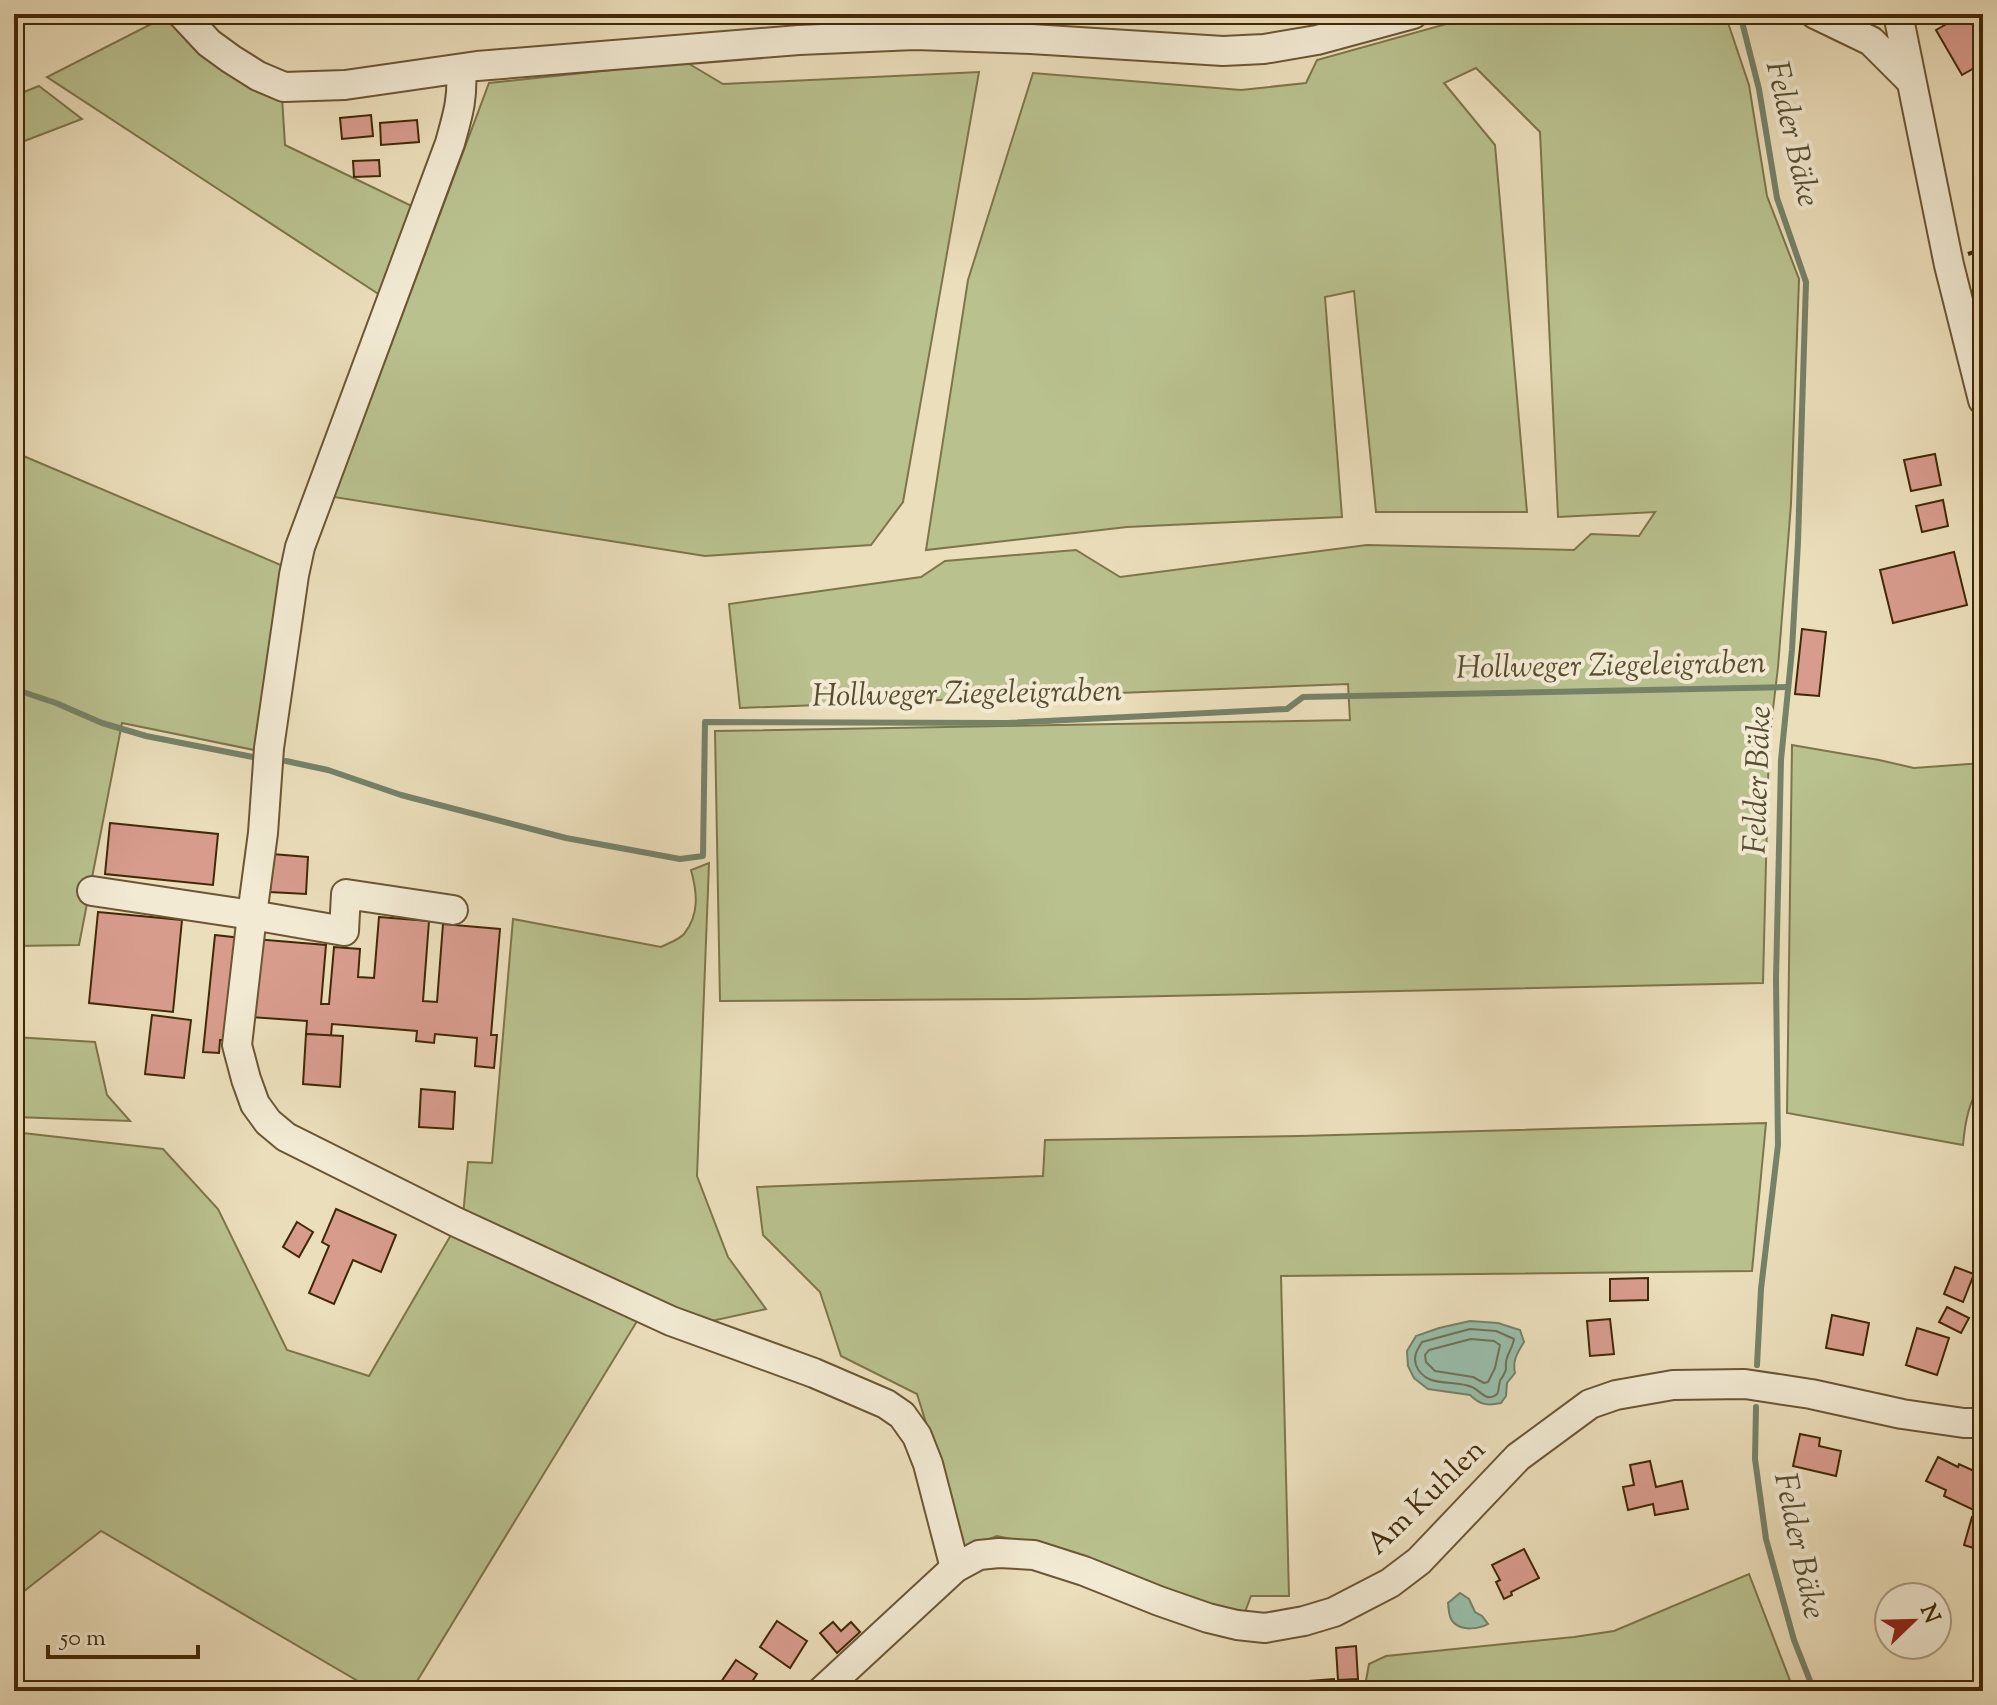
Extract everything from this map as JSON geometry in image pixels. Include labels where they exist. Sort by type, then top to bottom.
[{"type":"street","points":[[182,14],[199,34],[220,51],[258,76],[284,87],[345,85],[461,69],[799,40],[915,35],[1223,51],[1264,49],[1317,40],[1413,14]]},
{"type":"street","points":[[1815,14],[1871,41],[1911,81]]},
{"type":"street","points":[[1851,31],[1876,24],[1882,14]]},
{"type":"street","points":[[1898,14],[1949,265],[1983,400]]},
{"type":"street","points":[[461,69],[461,106],[450,143],[300,547],[294,575],[269,748],[263,833],[237,1045],[246,1079],[255,1104],[268,1122],[286,1137],[456,1222],[671,1321],[814,1373],[886,1404],[902,1415],[917,1436],[928,1464],[955,1568]]},
{"type":"street","points":[[92,891],[344,931],[346,894],[453,910]]},
{"type":"street","name":"Am Kuhlen","points":[[822,1691],[955,1568],[979,1555],[1034,1555],[1208,1618],[1237,1625],[1265,1628],[1334,1612],[1390,1583],[1419,1561],[1518,1457],[1590,1404],[1616,1395],[1673,1385],[1745,1384],[1811,1394],[1902,1414],[1983,1423]]},
{"type":"shaded area","points":[[1482,14],[1725,14],[1749,85],[1767,196],[1799,279],[1791,504],[1769,743],[1763,983],[1026,999],[720,1001],[715,731],[1350,720],[1348,684],[740,708],[729,604],[921,577],[945,561],[1076,550],[1120,577],[1367,545],[1574,550],[1591,534],[1639,536],[1655,512],[1558,517],[1540,132],[1476,68],[1444,83],[1495,145],[1527,512],[1376,512],[1354,291],[1325,297],[1342,517],[1127,527],[926,550],[968,280],[1033,73],[1241,90],[1306,83],[1317,60]]},
{"type":"shaded area","points":[[165,17],[217,61],[282,97],[285,145],[418,209],[383,297],[47,77]]},
{"type":"shaded area","points":[[686,62],[723,84],[979,72],[903,502],[871,545],[705,556],[334,497],[489,83]]},
{"type":"shaded area","points":[[39,86],[82,119],[14,145],[14,96]]},
{"type":"shaded area","points":[[14,452],[288,568],[264,752],[122,723],[79,945],[14,946]]},
{"type":"shaded area","points":[[1792,745],[1914,768],[1983,763],[1983,1080],[1968,1111],[1963,1145],[1787,1113]]},
{"type":"shaded area","points":[[709,863],[697,1176],[728,1257],[766,1309],[698,1324],[463,1216],[468,1162],[492,1163],[513,919],[661,947],[682,936],[693,919],[696,903],[691,870]]},
{"type":"shaded area","points":[[14,1037],[95,1042],[107,1095],[130,1121],[14,1117]]},
{"type":"shaded area","points":[[1766,1123],[1752,1271],[1281,1276],[1289,1596],[1251,1596],[1245,1612],[1181,1597],[1059,1549],[997,1536],[965,1548],[917,1394],[841,1356],[820,1292],[763,1235],[757,1187],[1043,1176],[1045,1140]]},
{"type":"shaded area","points":[[14,1132],[163,1149],[218,1209],[287,1350],[369,1376],[455,1228],[639,1318],[411,1691],[375,1691],[101,1531],[14,1599]]},
{"type":"shaded area","points":[[1749,1574],[1794,1691],[1364,1691],[1369,1664],[1386,1656],[1614,1631]]},
{"type":"water","points":[[1470,1321],[1498,1323],[1520,1330],[1524,1342],[1515,1360],[1515,1373],[1507,1383],[1506,1396],[1501,1403],[1484,1404],[1470,1395],[1428,1389],[1414,1378],[1408,1366],[1407,1351],[1416,1336]]},
{"type":"water","points":[[1460,1593],[1469,1599],[1475,1612],[1488,1624],[1466,1628],[1452,1621],[1448,1603]]},
{"type":"building","points":[[1964,14],[1977,14],[1983,25],[1983,63],[1962,75],[1936,30]]},
{"type":"building","points":[[371,115],[373,136],[342,139],[340,118]]},
{"type":"building","points":[[417,120],[419,142],[381,145],[380,123]]},
{"type":"building","points":[[379,160],[380,176],[354,177],[353,161]]},
{"type":"building","points":[[1935,454],[1941,485],[1911,491],[1904,460]]},
{"type":"building","points":[[1943,500],[1948,526],[1922,532],[1916,506]]},
{"type":"building","points":[[1954,552],[1967,605],[1893,623],[1880,570]]},
{"type":"building","points":[[1802,629],[1826,632],[1819,696],[1795,694]]},
{"type":"building","points":[[110,823],[218,834],[213,885],[105,874]]},
{"type":"building","points":[[272,854],[308,857],[306,894],[270,892]]},
{"type":"building","points":[[98,912],[182,920],[173,1012],[89,1003]]},
{"type":"building","points":[[379,917],[429,921],[423,1001],[437,1002],[443,924],[500,929],[491,1035],[497,1035],[494,1068],[475,1066],[477,1038],[435,1034],[434,1043],[416,1041],[417,1031],[332,1024],[331,1036],[306,1034],[307,1021],[249,1017],[255,939],[326,945],[321,1004],[329,1004],[334,947],[360,949],[358,977],[374,978]]},
{"type":"building","points":[[215,935],[241,938],[226,1040],[220,1040],[219,1053],[203,1052]]},
{"type":"building","points":[[152,1015],[191,1020],[184,1078],[145,1074]]},
{"type":"building","points":[[306,1034],[343,1036],[340,1087],[303,1084]]},
{"type":"building","points":[[421,1089],[455,1092],[453,1129],[419,1127]]},
{"type":"building","points":[[336,1209],[396,1235],[381,1272],[353,1260],[334,1304],[309,1293],[329,1246],[322,1242]]},
{"type":"building","points":[[297,1222],[313,1232],[299,1257],[283,1247]]},
{"type":"building","points":[[1955,1267],[1974,1274],[1963,1302],[1944,1294]]},
{"type":"building","points":[[1648,1278],[1648,1300],[1610,1301],[1610,1279]]},
{"type":"building","points":[[1947,1307],[1969,1318],[1961,1333],[1939,1322]]},
{"type":"building","points":[[1832,1315],[1869,1323],[1863,1355],[1826,1348]]},
{"type":"building","points":[[1610,1319],[1614,1354],[1590,1356],[1587,1321]]},
{"type":"building","points":[[1917,1328],[1949,1338],[1937,1375],[1906,1365]]},
{"type":"building","points":[[1800,1434],[1820,1438],[1819,1446],[1841,1451],[1836,1476],[1793,1466]]},
{"type":"building","points":[[1938,1457],[1983,1475],[1983,1506],[1980,1513],[1944,1496],[1946,1490],[1926,1481]]},
{"type":"building","points":[[1650,1461],[1656,1487],[1682,1481],[1688,1509],[1655,1515],[1653,1504],[1628,1510],[1623,1487],[1634,1485],[1630,1465]]},
{"type":"building","points":[[1972,1517],[1983,1520],[1980,1550],[1964,1545]]},
{"type":"building","points":[[1524,1549],[1539,1578],[1511,1592],[1512,1595],[1504,1599],[1496,1582],[1500,1580],[1492,1565]]},
{"type":"building","points":[[777,1621],[807,1641],[790,1668],[760,1647]]},
{"type":"building","points":[[833,1622],[841,1631],[851,1622],[860,1632],[837,1653],[820,1633]]},
{"type":"building","points":[[1356,1646],[1358,1679],[1338,1680],[1336,1648]]},
{"type":"building","points":[[736,1660],[757,1674],[746,1691],[720,1691],[717,1688]]},
{"type":"building","points":[[1334,1679],[1335,1691],[1296,1691],[1295,1682]]},
{"type":"waterway","name":"Felder Bäke","points":[[1740,14],[1759,89],[1777,198],[1806,282],[1798,542],[1792,650],[1781,760],[1776,979],[1778,1145],[1761,1289],[1757,1365]]},
{"type":"waterway","name":"Hollweger Ziegeleigraben","points":[[286,761],[328,770],[401,795],[566,838],[680,859],[703,856],[705,722],[1007,723],[1287,709],[1303,697],[1788,687]]},
{"type":"waterway","name":"Hollweger Ziegeleigraben","points":[[14,689],[102,723],[146,736],[258,758]]},
{"type":"waterway","name":"Felder Bäke","points":[[1756,1407],[1755,1459],[1766,1539],[1794,1640],[1814,1691]]}]
